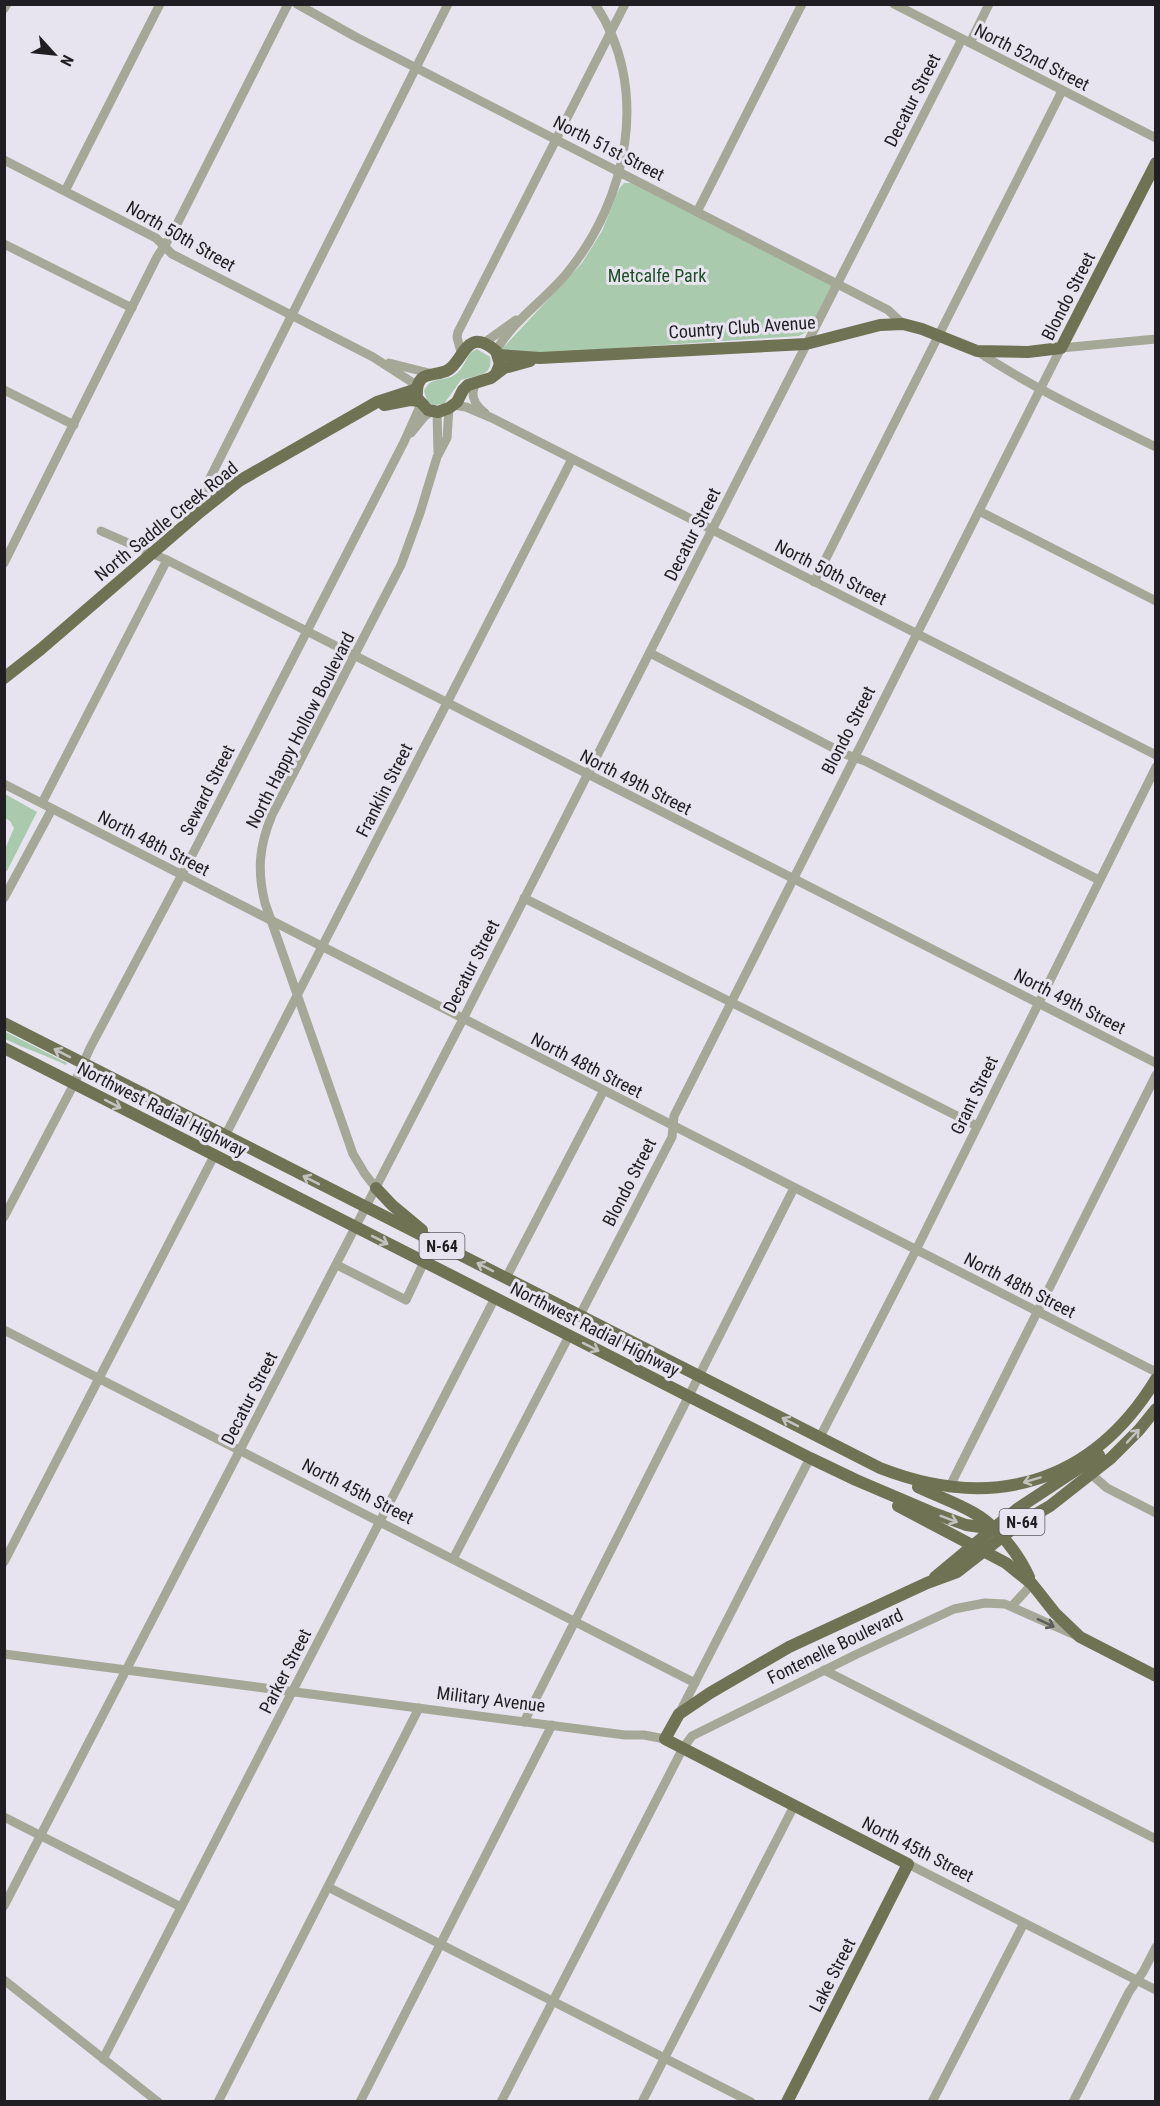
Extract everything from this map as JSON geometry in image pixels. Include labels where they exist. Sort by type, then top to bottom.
[{"type":"main road","name":"Blondo Street","points":[[1061,348],[1155,163]]},
{"type":"main road","name":"Country Club Avenue","points":[[497,353],[540,358],[806,344],[880,325],[903,324],[977,351],[1010,353],[1061,348]]},
{"type":"main road","points":[[431,402],[424,377],[429,373],[443,372],[452,367],[466,346],[481,343],[497,353],[500,364],[496,374]]},
{"type":"main road","name":"Country Club Avenue","points":[[431,402],[491,378],[504,368],[540,358]]},
{"type":"main road","name":"North Saddle Creek Road","points":[[4,678],[39,651],[210,504],[243,479],[363,411],[402,402],[431,402]]},
{"type":"main road","name":"Northwest Radial Highway","points":[[4,1023],[879,1468],[916,1480],[949,1488],[977,1489],[1001,1487],[1053,1473],[1082,1458],[1108,1438],[1136,1408],[1155,1379]]},
{"type":"main road","name":"Northwest Radial Highway","points":[[4,1048],[810,1458],[856,1480],[966,1525],[998,1533],[1036,1516],[1126,1444],[1155,1408]]},
{"type":"main road","points":[[376,1188],[403,1215],[445,1247]]},
{"type":"main road","points":[[927,1584],[947,1567],[979,1548],[998,1533],[1038,1494],[1082,1468],[1100,1454],[1123,1423]]},
{"type":"main road","points":[[879,1468],[975,1514],[998,1533],[1017,1557],[1032,1584]]},
{"type":"main road","points":[[856,1480],[1006,1563],[1032,1584]]},
{"type":"main road","points":[[1017,1557],[1015,1547],[1017,1536],[1024,1526],[1036,1516]]},
{"type":"main road","points":[[947,1567],[954,1557],[956,1546],[948,1532]]},
{"type":"main road","points":[[665,1740],[679,1714],[710,1693],[789,1647],[957,1572],[979,1548]]},
{"type":"main road","name":"Fontenelle Boulevard","points":[[1032,1584],[1055,1613],[1080,1637],[1155,1676]]},
{"type":"main road","name":"North 45th Street","points":[[665,1740],[908,1864]]},
{"type":"main road","name":"Lake Street","points":[[787,2102],[908,1864]]},
{"type":"street","points":[[4,9],[7,4]]},
{"type":"street","points":[[65,191],[160,4]]},
{"type":"street","points":[[4,563],[288,4]]},
{"type":"street","name":"North 51st Street","points":[[297,4],[416,68],[888,310],[903,324]]},
{"type":"street","points":[[210,504],[208,488],[210,478],[448,4]]},
{"type":"street","points":[[497,353],[528,312],[565,275],[581,254],[602,217],[618,171],[627,133],[628,98],[622,60],[612,31],[595,4]]},
{"type":"street","points":[[461,352],[457,337],[625,4]]},
{"type":"street","points":[[697,212],[802,4]]},
{"type":"street","name":"North 52nd Street","points":[[894,4],[1155,138]]},
{"type":"street","name":"Decatur Street","points":[[4,1906],[337,1265],[806,344],[966,41],[989,4]]},
{"type":"street","points":[[814,582],[1062,91]]},
{"type":"street","name":"North 50th Street","points":[[5,160],[156,238],[172,254],[373,357],[415,382],[431,402],[466,407],[492,418],[1155,754]]},
{"type":"street","points":[[4,244],[132,308]]},
{"type":"street","points":[[464,323],[465,335],[481,343],[528,312]]},
{"type":"street","name":"Country Club Avenue","points":[[1061,348],[1155,339]]},
{"type":"street","name":"Blondo Street","points":[[580,1315],[672,1137],[674,1116],[1061,348]]},
{"type":"street","points":[[977,351],[1042,389],[1155,447]]},
{"type":"street","name":"North 50th Street","points":[[373,357],[429,373]]},
{"type":"street","name":"North 50th Street","points":[[476,383],[473,391],[474,400],[478,407],[492,418]]},
{"type":"street","points":[[4,390],[74,425]]},
{"type":"street","name":"Seward Street","points":[[4,1217],[404,442],[431,402]]},
{"type":"street","name":"North Happy Hollow Boulevard","points":[[376,1188],[353,1154],[264,903],[259,875],[260,853],[265,833],[277,804],[405,555],[437,457],[438,430],[431,402]]},
{"type":"street","name":"Franklin Street","points":[[225,1136],[572,459]]},
{"type":"street","points":[[979,512],[1155,601]]},
{"type":"street","name":"North 49th Street","points":[[101,531],[166,560],[1155,1063]]},
{"type":"street","points":[[4,538],[14,543]]},
{"type":"street","points":[[42,803],[166,560]]},
{"type":"street","points":[[650,653],[1099,880]]},
{"type":"street","name":"Grant Street","points":[[820,1437],[916,1250],[1155,767]]},
{"type":"street","name":"North 48th Street","points":[[4,784],[1155,1372]]},
{"type":"street","points":[[4,898],[52,808]]},
{"type":"street","points":[[525,898],[977,1126]]},
{"type":"street","points":[[949,1488],[1155,1075]]},
{"type":"street","points":[[506,1278],[603,1092]]},
{"type":"street","points":[[4,1562],[214,1156]]},
{"type":"street","points":[[524,1722],[794,1188]]},
{"type":"street","points":[[337,1265],[406,1300],[424,1263]]},
{"type":"street","name":"Parker Street","points":[[103,2059],[495,1298]]},
{"type":"street","name":"North 45th Street","points":[[4,1330],[695,1683]]},
{"type":"street","points":[[453,1559],[569,1336]]},
{"type":"street","points":[[679,1714],[810,1458]]},
{"type":"street","points":[[1091,1474],[1107,1488],[1155,1513]]},
{"type":"street","points":[[1012,1606],[1032,1584]]},
{"type":"street","name":"Fontenelle Boulevard","points":[[683,1748],[692,1736],[824,1670],[954,1609],[985,1603],[1012,1606],[1080,1637]]},
{"type":"street","name":"Military Avenue","points":[[4,1654],[625,1735],[644,1735],[665,1740]]},
{"type":"street","points":[[824,1670],[1155,1839]]},
{"type":"street","points":[[219,2102],[419,1708]]},
{"type":"street","points":[[360,2102],[552,1725]]},
{"type":"street","points":[[501,2102],[683,1748]]},
{"type":"street","points":[[642,2102],[794,1806]]},
{"type":"street","points":[[4,1817],[181,1907]]},
{"type":"street","name":"North 45th Street","points":[[908,1864],[1155,1990]]},
{"type":"street","points":[[328,1887],[751,2102]]},
{"type":"street","points":[[932,2102],[1024,1923]]},
{"type":"street","points":[[1073,2102],[1155,1947]]},
{"type":"street","points":[[4,1980],[158,2102]]},
{"type":"green space","name":"Metcalfe Park","points":[[624,183],[631,183],[832,286],[808,331],[799,336],[516,355],[501,350],[582,263],[602,231],[619,189]]},
{"type":"green space","points":[[477,349],[490,357],[489,368],[486,372],[461,380],[444,404],[433,405],[427,401],[424,391],[427,386],[434,381],[456,374],[470,354]]},
{"type":"green space","points":[[5,794],[37,812],[7,871],[5,870],[5,849],[14,828],[5,818]]},
{"type":"green space","points":[[4,1031],[67,1063],[66,1065],[5,1039]]}]
